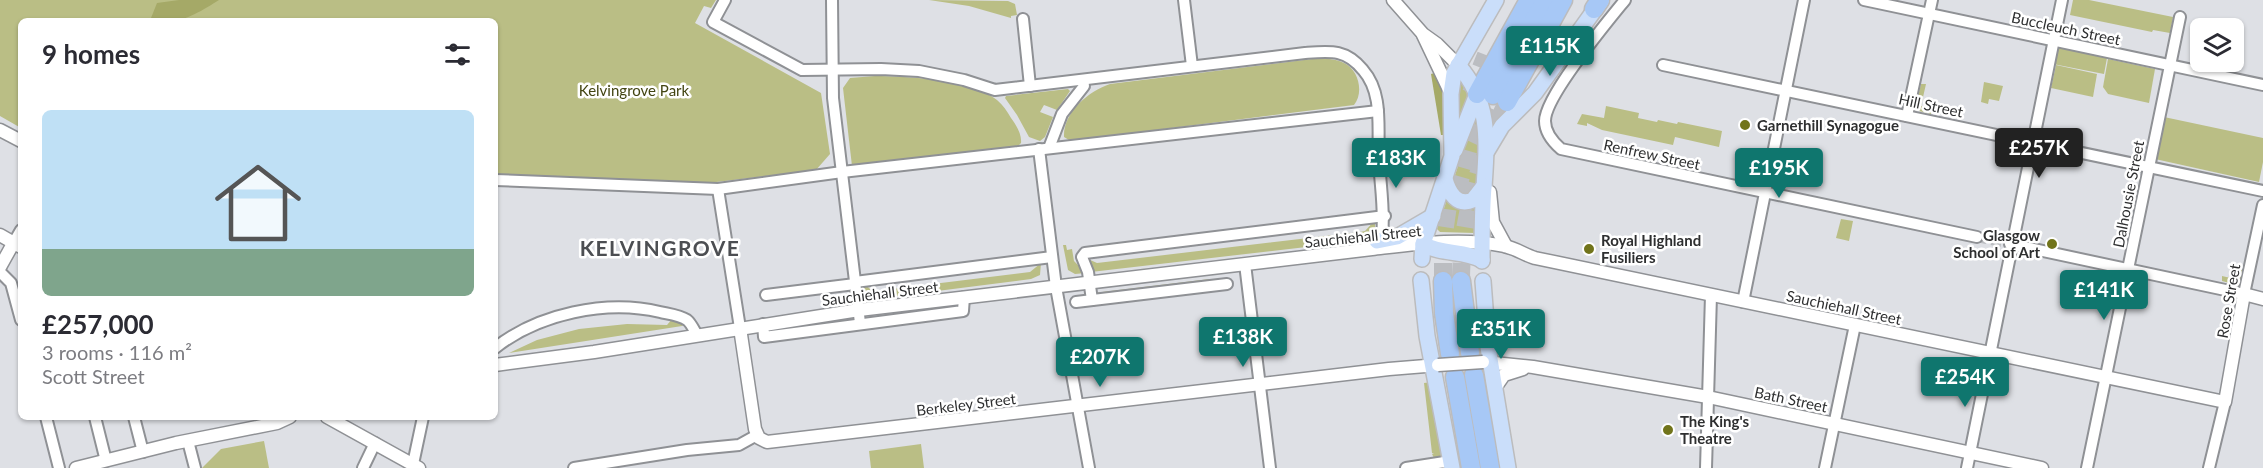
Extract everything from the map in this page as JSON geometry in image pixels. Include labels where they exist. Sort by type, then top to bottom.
[{"type":"highway","points":[[1486,55],[1517,0]]},
{"type":"highway","points":[[1486,92],[1529,0]]},
{"type":"highway","points":[[1486,92],[1546,0]]},
{"type":"highway","points":[[1541,39],[1563,0]]},
{"type":"highway","points":[[1486,92],[1541,39],[1569,0]]},
{"type":"highway","points":[[1441,361],[1444,313],[1443,280]]},
{"type":"highway","points":[[1461,281],[1479,363],[1490,468]]},
{"type":"highway","points":[[1455,377],[1471,468]]},
{"type":"main road","points":[[1452,156],[1450,94],[1452,78],[1496,0]]},
{"type":"main road","points":[[1487,151],[1502,126],[1535,93],[1599,3]]},
{"type":"main road","points":[[1458,65],[1486,92],[1487,151],[1482,255],[1422,252],[1452,156],[1486,92]]},
{"type":"main road","points":[[1445,179],[1453,197],[1461,201],[1473,200],[1485,178]]},
{"type":"main road","points":[[1377,241],[1397,237],[1432,216]]},
{"type":"main road","points":[[1421,280],[1427,336],[1441,361],[1452,465]]},
{"type":"main road","points":[[1484,281],[1479,363],[1495,388],[1508,468]]},
{"type":"street","points":[[725,0],[713,22],[802,70],[897,69],[919,71],[964,80],[995,90],[1305,53],[1338,52],[1353,58],[1374,84],[1385,216],[1383,236],[1377,241],[1291,252],[1271,261]]},
{"type":"street","points":[[832,0],[833,98],[860,323]]},
{"type":"street","points":[[1184,0],[1192,66]]},
{"type":"street","points":[[1393,0],[1423,34],[1458,65]]},
{"type":"street","name":"Renfrew Street","points":[[1625,0],[1552,99],[1545,119],[1546,125],[1555,144],[1561,149],[1977,237]]},
{"type":"street","points":[[1743,302],[1803,0]]},
{"type":"street","name":"Buccleuch Street","points":[[1864,0],[2263,86]]},
{"type":"street","points":[[1907,116],[1932,0]]},
{"type":"street","points":[[1967,468],[2062,0]]},
{"type":"street","name":"Dalhousie Street","points":[[2087,468],[2108,378],[2180,17]]},
{"type":"street","points":[[1023,19],[1030,86]]},
{"type":"street","points":[[1423,34],[1450,94]]},
{"type":"street","name":"Hill Street","points":[[1663,65],[2263,191]]},
{"type":"street","points":[[1083,80],[1084,86],[1062,114],[1044,148],[1056,286],[1089,468]]},
{"type":"street","points":[[498,180],[718,189],[1044,148],[1378,111]]},
{"type":"street","points":[[0,130],[18,139]]},
{"type":"street","points":[[1485,178],[1490,186],[1491,215],[1496,231],[1506,246]]},
{"type":"street","points":[[574,468],[649,456],[739,446],[757,435],[718,189]]},
{"type":"street","name":"Rose Street","points":[[2225,402],[2263,205]]},
{"type":"street","points":[[1092,300],[1088,272],[1082,255],[1085,253],[1385,216]]},
{"type":"street","points":[[0,234],[17,244],[0,267]]},
{"type":"street","points":[[2011,244],[2263,299]]},
{"type":"street","name":"Sauchiehall Street","points":[[1482,255],[1506,246],[1535,258],[2225,402]]},
{"type":"street","name":"Sauchiehall Street","points":[[498,365],[594,352],[859,310],[964,297],[1271,261],[1422,252]]},
{"type":"street","points":[[766,295],[1052,257]]},
{"type":"street","points":[[1245,264],[1270,468]]},
{"type":"street","points":[[1076,302],[1221,285],[1213,268]]},
{"type":"street","points":[[0,272],[11,283],[18,309]]},
{"type":"street","points":[[1707,468],[1711,295]]},
{"type":"street","points":[[763,324],[764,337],[963,311],[964,297]]},
{"type":"street","points":[[498,346],[514,335],[550,320],[574,313],[606,309],[643,309],[680,317],[689,321],[697,335]]},
{"type":"street","points":[[1825,468],[1855,325]]},
{"type":"street","name":"Berkeley Street","points":[[757,435],[770,442],[1259,385],[1441,361]]},
{"type":"street","name":"Bath Street","points":[[1441,361],[1533,367],[1708,397],[2042,468]]},
{"type":"street","name":"Bath Street","points":[[1495,388],[1504,375],[1533,367]]},
{"type":"street","points":[[2209,468],[2225,402]]},
{"type":"street","points":[[47,420],[59,468]]},
{"type":"street","points":[[96,420],[106,461]]},
{"type":"street","points":[[135,420],[143,452]]},
{"type":"street","points":[[76,468],[284,420]]},
{"type":"street","points":[[333,420],[416,466],[423,420]]},
{"type":"street","points":[[188,441],[195,468]]},
{"type":"street","points":[[363,468],[375,443]]},
{"type":"street","points":[[649,456],[651,468]]},
{"type":"street","points":[[1406,468],[1452,465]]},
{"type":"green space","name":"Kelvingrove Park","points":[[0,0],[716,0],[711,8],[704,6],[695,23],[821,93],[830,154],[816,170],[708,183],[498,175],[498,18],[18,18],[18,126],[0,116]]},
{"type":"green space","points":[[179,0],[219,0],[186,18],[151,18],[157,3]]},
{"type":"green space","points":[[929,0],[1008,1],[1015,4],[1017,15],[1011,18],[969,6]]},
{"type":"green space","points":[[2073,0],[2089,0],[2173,17],[2170,33],[2153,30],[2152,32],[2070,15]]},
{"type":"green space","points":[[2057,47],[2107,58],[2104,74],[2053,64]]},
{"type":"green space","points":[[1320,58],[1341,62],[1353,71],[1359,88],[1354,105],[1077,140],[1064,137],[1068,119],[1079,104],[1086,97],[1110,84]]},
{"type":"green space","points":[[2108,59],[2155,69],[2149,103],[2108,94],[2103,87]]},
{"type":"green space","points":[[2056,65],[2097,74],[2093,97],[2051,88]]},
{"type":"green space","points":[[1438,72],[1446,103],[1444,135],[1441,135],[1431,74]]},
{"type":"green space","points":[[875,76],[939,80],[986,93],[997,100],[1006,111],[1021,136],[1021,143],[1018,146],[852,166],[843,88],[850,78]]},
{"type":"green space","points":[[1461,79],[1470,95],[1460,116],[1458,85]]},
{"type":"green space","points":[[1984,82],[2003,86],[1999,101],[1989,99],[1988,104],[1981,102]]},
{"type":"green space","points":[[1921,84],[1926,84],[1921,106],[1932,109],[1931,114],[1915,110]]},
{"type":"green space","points":[[1068,89],[1070,91],[1057,110],[1044,105],[1040,112],[1053,117],[1045,137],[1040,141],[1029,137],[1005,98],[1006,96]]},
{"type":"green space","points":[[1606,106],[1639,113],[1638,118],[1677,124],[1678,122],[1722,131],[1719,147],[1675,137],[1673,145],[1602,130],[1587,123],[1587,126],[1577,124],[1582,114],[1604,118]]},
{"type":"green space","points":[[2164,117],[2263,138],[2263,162],[2259,182],[2155,159]]},
{"type":"green space","points":[[1474,118],[1477,119],[1479,168],[1470,194],[1464,195],[1457,191],[1454,178]]},
{"type":"green space","points":[[1447,199],[1477,204],[1475,233],[1440,232],[1437,229]]},
{"type":"green space","points":[[1841,219],[1853,221],[1849,241],[1836,238]]},
{"type":"green space","points":[[1375,220],[1375,234],[1366,240],[1091,272],[1088,259],[1097,263],[1360,232],[1365,231]]},
{"type":"green space","points":[[1063,245],[1066,245],[1067,250],[1072,249],[1074,261],[1086,273],[1075,274],[1068,270]]},
{"type":"green space","points":[[1041,263],[1040,275],[1031,279],[874,299],[866,296],[863,286],[876,291],[1030,272]]},
{"type":"green space","points":[[2238,269],[2242,270],[2240,286],[2222,281],[2222,276],[2235,279]]},
{"type":"green space","points":[[1210,279],[1209,282],[1098,296],[1094,293]]},
{"type":"green space","points":[[673,318],[684,324],[509,353],[537,340],[579,329],[627,324],[667,325]]},
{"type":"green space","points":[[1432,382],[1442,455],[1435,460],[1432,454],[1434,453],[1432,453],[1424,383]]},
{"type":"green space","points":[[264,441],[269,468],[202,468],[221,449]]},
{"type":"green space","points":[[921,444],[924,468],[871,468],[869,451]]},
{"type":"tunnel","points":[[1471,93],[1486,55]]},
{"type":"tunnel","points":[[1461,281],[1468,211],[1488,145],[1507,102]]},
{"type":"tunnel","points":[[1456,194],[1469,148],[1488,107]]},
{"type":"tunnel","points":[[1443,281],[1443,240],[1452,178]]},
{"type":"tunnel","points":[[1977,237],[2010,244]]},
{"type":"place","name":"Garnethill Synagogue","points":[[1745,125]]},
{"type":"place","name":"Glasgow School of Art","points":[[2052,244]]},
{"type":"place","name":"Royal Highland Fusiliers","points":[[1589,249]]},
{"type":"place","name":"The King's Theatre","points":[[1668,430]]},
{"type":"district","name":"KELVINGROVE","points":[[660,247]]}]
